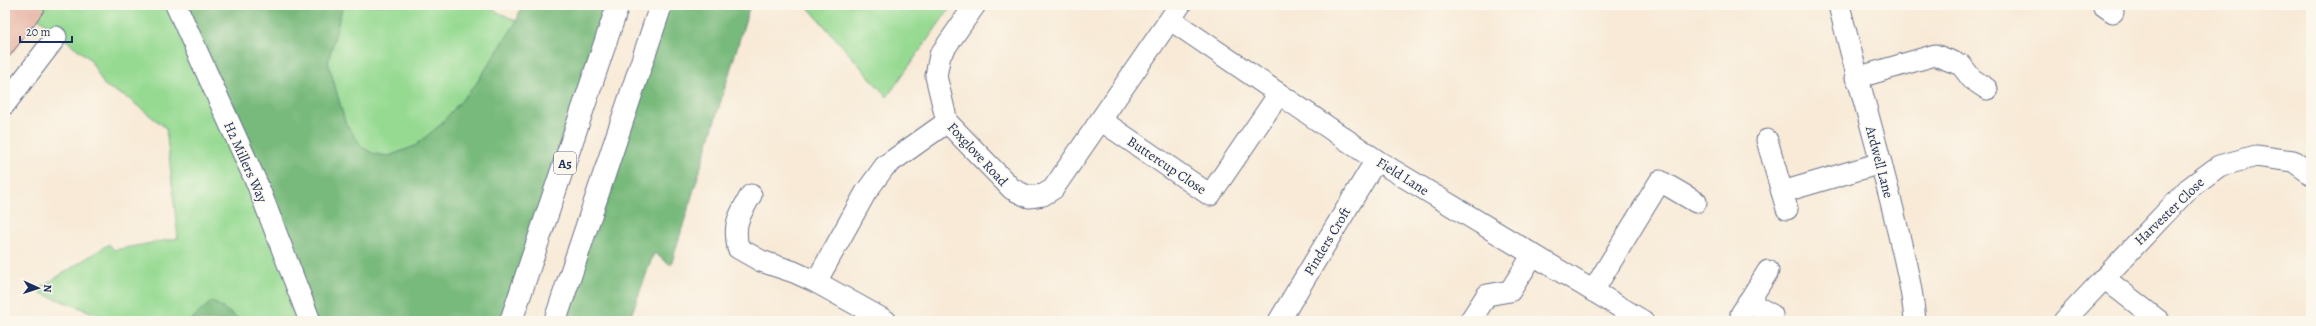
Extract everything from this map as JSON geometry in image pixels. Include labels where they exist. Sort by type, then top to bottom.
[{"type":"highway","name":"A5","points":[[511,321],[618,5]]},
{"type":"highway","points":[[555,321],[661,5]]},
{"type":"street","name":"H2 Millers Way","points":[[176,5],[258,186],[310,321]]},
{"type":"street","name":"Foxglove Road","points":[[975,5],[940,55],[936,76],[940,102],[947,122],[1012,189],[1029,198],[1043,195],[1053,189],[1102,121],[1176,13]]},
{"type":"street","name":"Ardwell Lane","points":[[1839,5],[1856,78],[1881,163],[1912,290],[1915,321]]},
{"type":"street","name":"Field Lane","points":[[1176,13],[1279,94],[1376,160],[1643,321]]},
{"type":"street","points":[[5,104],[56,37]]},
{"type":"street","points":[[1856,78],[1935,55],[1961,65],[1972,79],[1987,89]]},
{"type":"street","name":"Buttercup Close","points":[[1102,121],[1210,195],[1279,94]]},
{"type":"street","points":[[816,282],[866,192],[885,166],[947,122]]},
{"type":"street","points":[[1767,140],[1785,200],[1881,163]]},
{"type":"street","name":"Harvester Close","points":[[2064,321],[2188,189],[2219,166],[2256,156],[2293,161],[2311,174]]},
{"type":"street","name":"Pinders Croft","points":[[1279,321],[1376,160]]},
{"type":"street","points":[[1593,291],[1660,181],[1696,202]]},
{"type":"street","points":[[751,195],[740,214],[734,231],[738,248],[761,261],[794,272],[816,282],[886,321]]},
{"type":"street","points":[[1470,321],[1487,295],[1510,291],[1533,255]]},
{"type":"street","points":[[1768,271],[1745,308],[1772,315]]},
{"type":"street","points":[[2104,278],[2159,321]]},
{"type":"green space","points":[[22,5],[176,5],[310,321],[242,321],[212,301],[190,321],[110,319],[35,291],[109,244],[114,250],[178,238],[166,128],[129,99],[104,85],[90,59]]},
{"type":"green space","points":[[176,5],[343,5],[328,62],[345,122],[362,147],[374,154],[389,156],[415,146],[439,126],[476,84],[517,21],[521,5],[618,5],[511,321],[310,321]]},
{"type":"green space","points":[[343,5],[482,5],[517,21],[476,84],[439,126],[415,146],[389,156],[374,154],[361,147],[345,122],[328,62]]},
{"type":"green space","points":[[661,5],[750,5],[671,265],[654,253],[629,321],[555,321]]},
{"type":"green space","points":[[806,5],[952,5],[887,97]]},
{"type":"green space","points":[[212,301],[242,321],[190,321]]},
{"type":"building","points":[[5,5],[39,5],[45,10],[5,62]]}]
